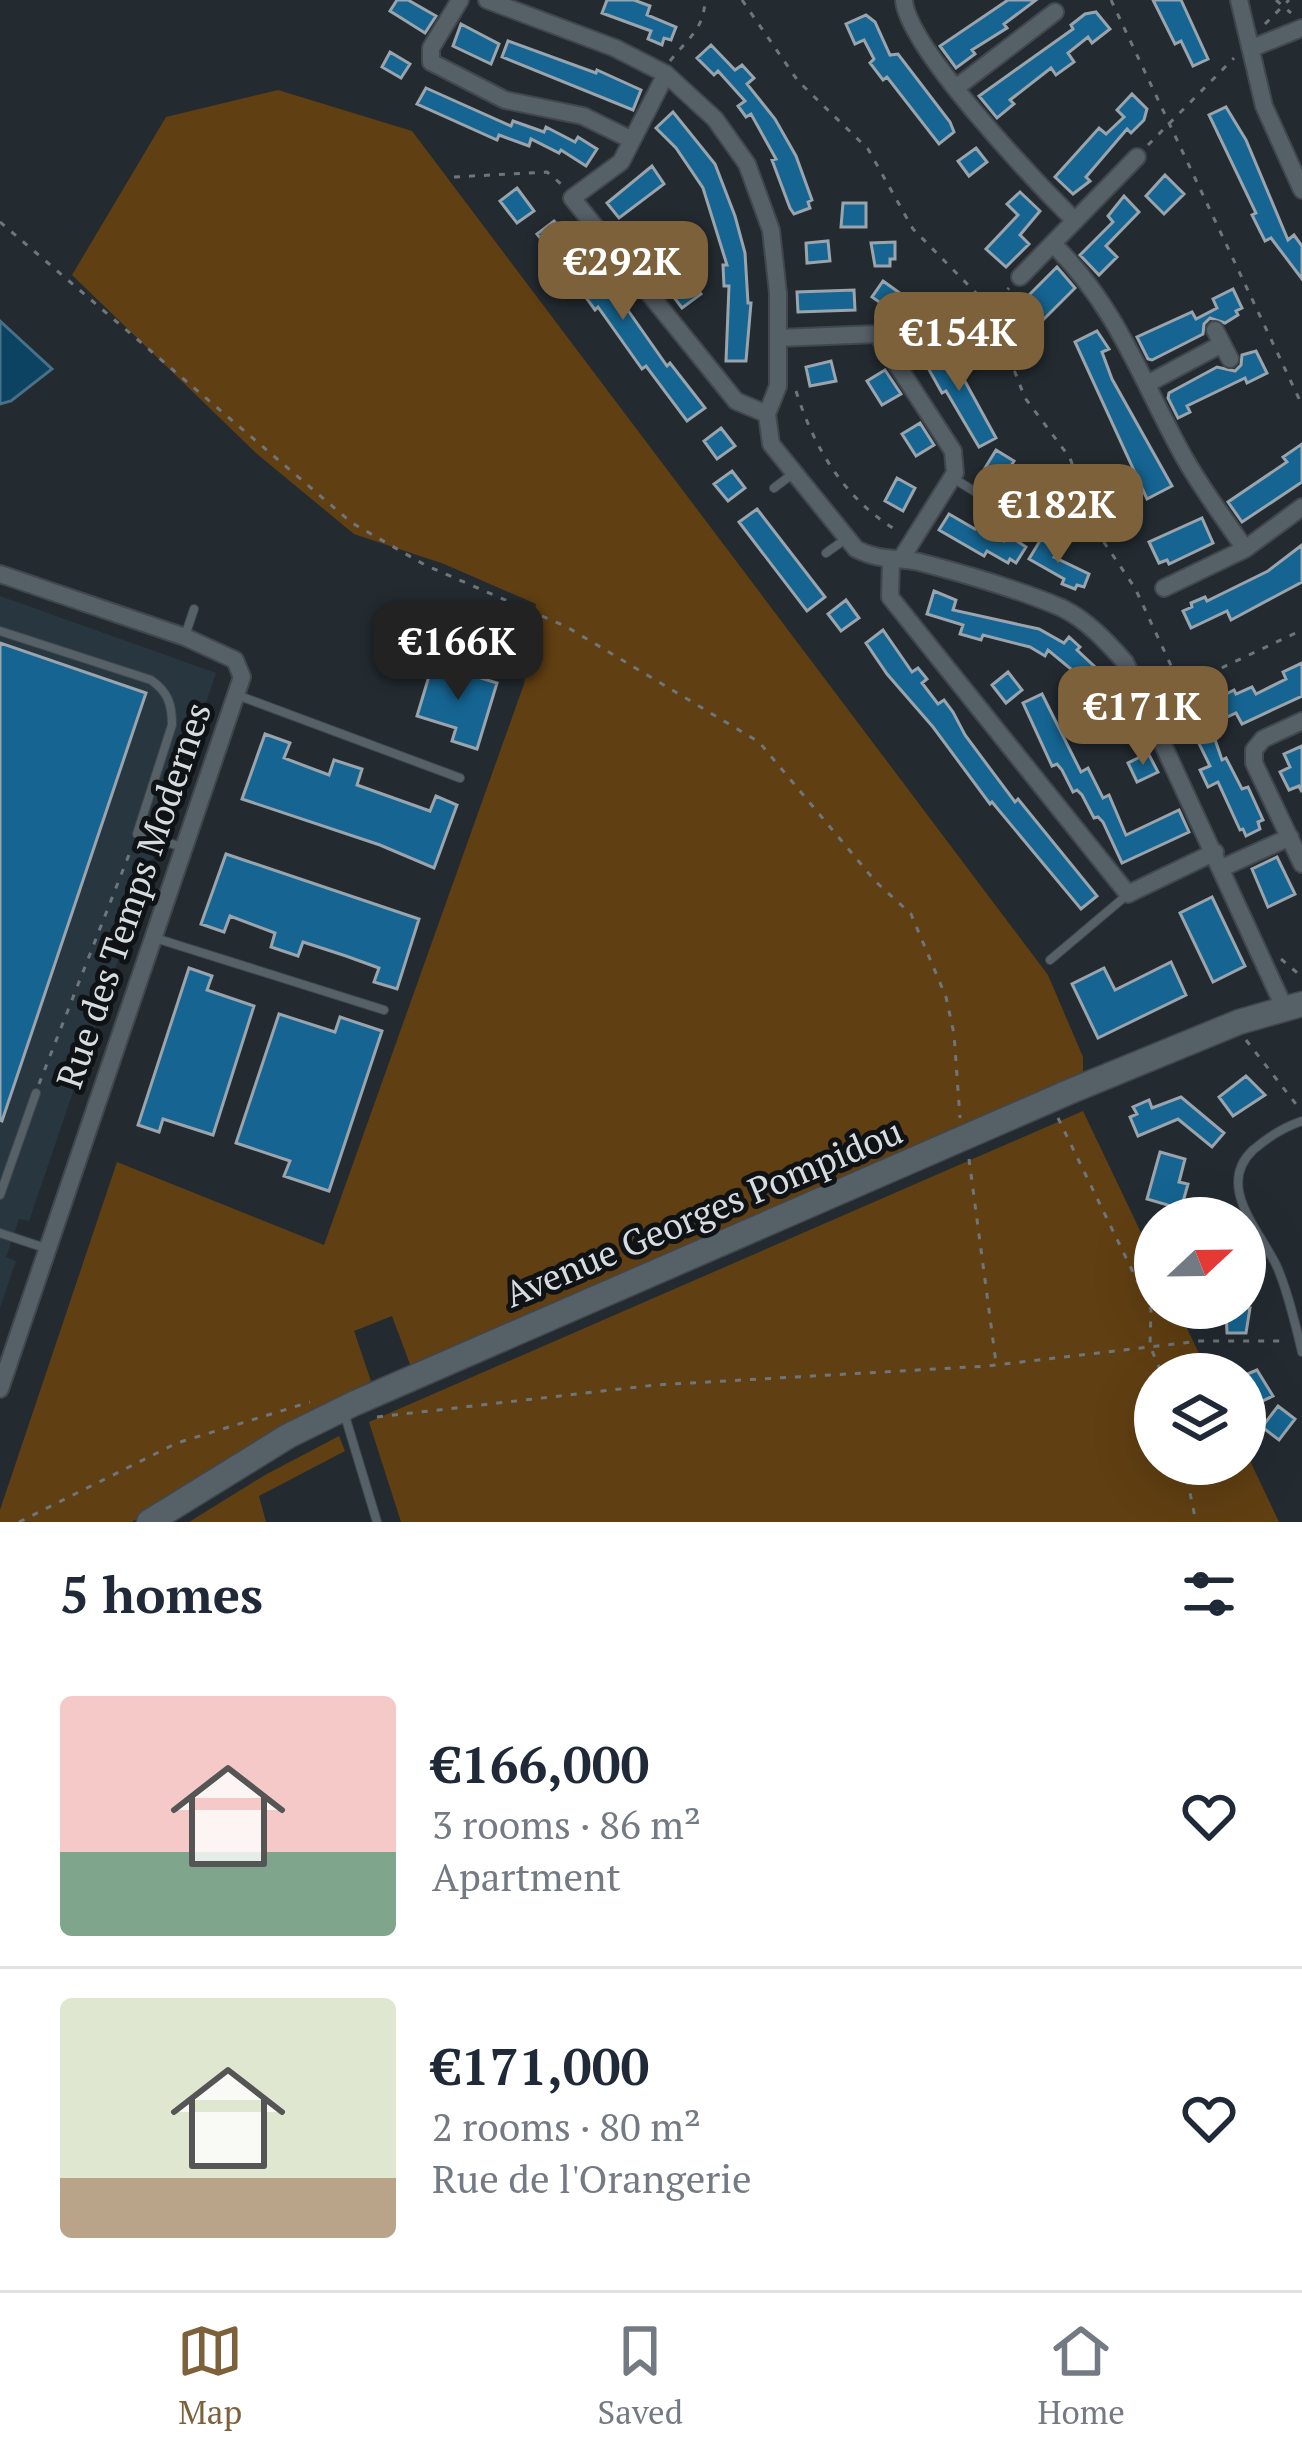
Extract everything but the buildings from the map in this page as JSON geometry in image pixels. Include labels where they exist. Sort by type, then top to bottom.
[{"type":"main road","name":"Avenue Georges Pompidou","points":[[149,1522],[242,1463],[342,1410],[1239,1022],[1293,1006]]},
{"type":"street","points":[[460,0],[431,49],[430,62],[505,100],[583,116],[632,140]]},
{"type":"street","points":[[488,0],[531,8],[666,74],[715,119],[747,164],[771,230],[778,338],[778,386],[766,414],[771,443],[856,549],[876,560],[896,560],[1064,609],[1096,631],[1126,662],[1218,860],[1293,1006]]},
{"type":"street","points":[[904,0],[906,18],[957,87],[1006,150],[1075,221]]},
{"type":"street","points":[[1239,0],[1264,106],[1302,190]]},
{"type":"street","points":[[957,87],[1055,12]]},
{"type":"street","points":[[1251,44],[1299,29]]},
{"type":"street","points":[[666,74],[621,162],[566,191],[736,401],[766,414]]},
{"type":"street","points":[[1020,277],[1137,157]]},
{"type":"street","points":[[1053,244],[1087,278],[1181,453],[1245,549]]},
{"type":"street","points":[[778,338],[869,332],[881,337],[896,359],[957,464],[896,560],[890,597],[1128,894],[1290,838]]},
{"type":"street","points":[[1147,384],[1222,344]]},
{"type":"street","points":[[1164,588],[1245,549],[1302,507]]},
{"type":"street","name":"Rue des Temps Modernes","points":[[0,574],[184,637],[235,660],[242,677],[0,1389]]},
{"type":"street","points":[[1302,721],[1263,739],[1254,750],[1254,763],[1302,864]]},
{"type":"lane","points":[[773,488],[796,471]]},
{"type":"lane","points":[[952,478],[1001,508]]},
{"type":"lane","points":[[826,553],[848,537]]},
{"type":"lane","points":[[184,637],[194,610]]},
{"type":"lane","points":[[0,632],[164,688],[172,707],[172,725],[137,834],[184,848]]},
{"type":"lane","points":[[236,694],[460,778]]},
{"type":"lane","points":[[1050,960],[1128,894]]},
{"type":"lane","points":[[154,937],[384,1010]]},
{"type":"lane","points":[[0,1195],[36,1093]]},
{"type":"lane","points":[[1302,1121],[1258,1146],[1239,1167],[1237,1183],[1241,1202],[1286,1290],[1302,1352]]},
{"type":"lane","points":[[0,1233],[48,1249]]},
{"type":"lane","points":[[342,1410],[377,1522]]},
{"type":"path","points":[[666,74],[670,60],[695,36],[705,0]]},
{"type":"path","points":[[742,0],[798,81],[868,149],[913,229],[980,297],[1025,398],[1070,458],[1095,530],[1135,588],[1181,687],[1302,630]]},
{"type":"path","points":[[1112,0],[1302,405]]},
{"type":"path","points":[[1276,0],[1295,16],[1299,29]]},
{"type":"path","points":[[1137,157],[1289,0]]},
{"type":"path","points":[[454,177],[547,172],[566,191]]},
{"type":"path","points":[[0,222],[352,524],[425,566],[567,627],[759,742],[876,882],[911,914],[946,997],[954,1034],[960,1126]]},
{"type":"path","points":[[896,359],[958,316],[987,309],[1020,277]]},
{"type":"path","points":[[792,377],[816,442],[840,482],[861,505],[913,538]]},
{"type":"path","points":[[36,1093],[137,834]]},
{"type":"path","points":[[1239,1022],[1244,1039],[1302,1111]]},
{"type":"path","points":[[1057,1115],[1150,1309],[1153,1353]]},
{"type":"path","points":[[968,1156],[997,1365]]},
{"type":"path","points":[[19,1522],[177,1443],[284,1408],[342,1410],[997,1365],[1150,1346],[1299,1341]]},
{"type":"path","points":[[1188,1485],[1196,1522]]},
{"type":"shaded area","points":[[278,90],[412,131],[1048,975],[1083,1057],[1083,1075],[411,1367],[392,1316],[354,1331],[371,1381],[257,1442],[132,1522],[0,1522],[0,1510],[117,1162],[324,1245],[524,684],[536,604],[444,564],[354,534],[257,454],[72,275],[166,117]]},
{"type":"shaded area","points":[[0,596],[216,673],[29,1221],[19,1219],[6,1257],[16,1261],[0,1308]]},
{"type":"shaded area","points":[[1083,1111],[1134,1218],[1134,1329],[1187,1329],[1199,1353],[1134,1353],[1134,1485],[1262,1485],[1279,1522],[401,1522],[369,1422]]},
{"type":"shaded area","points":[[339,1436],[345,1451],[259,1496],[266,1522],[189,1522],[265,1475]]},
{"type":"water","points":[[0,321],[52,369],[11,401],[0,404]]}]
